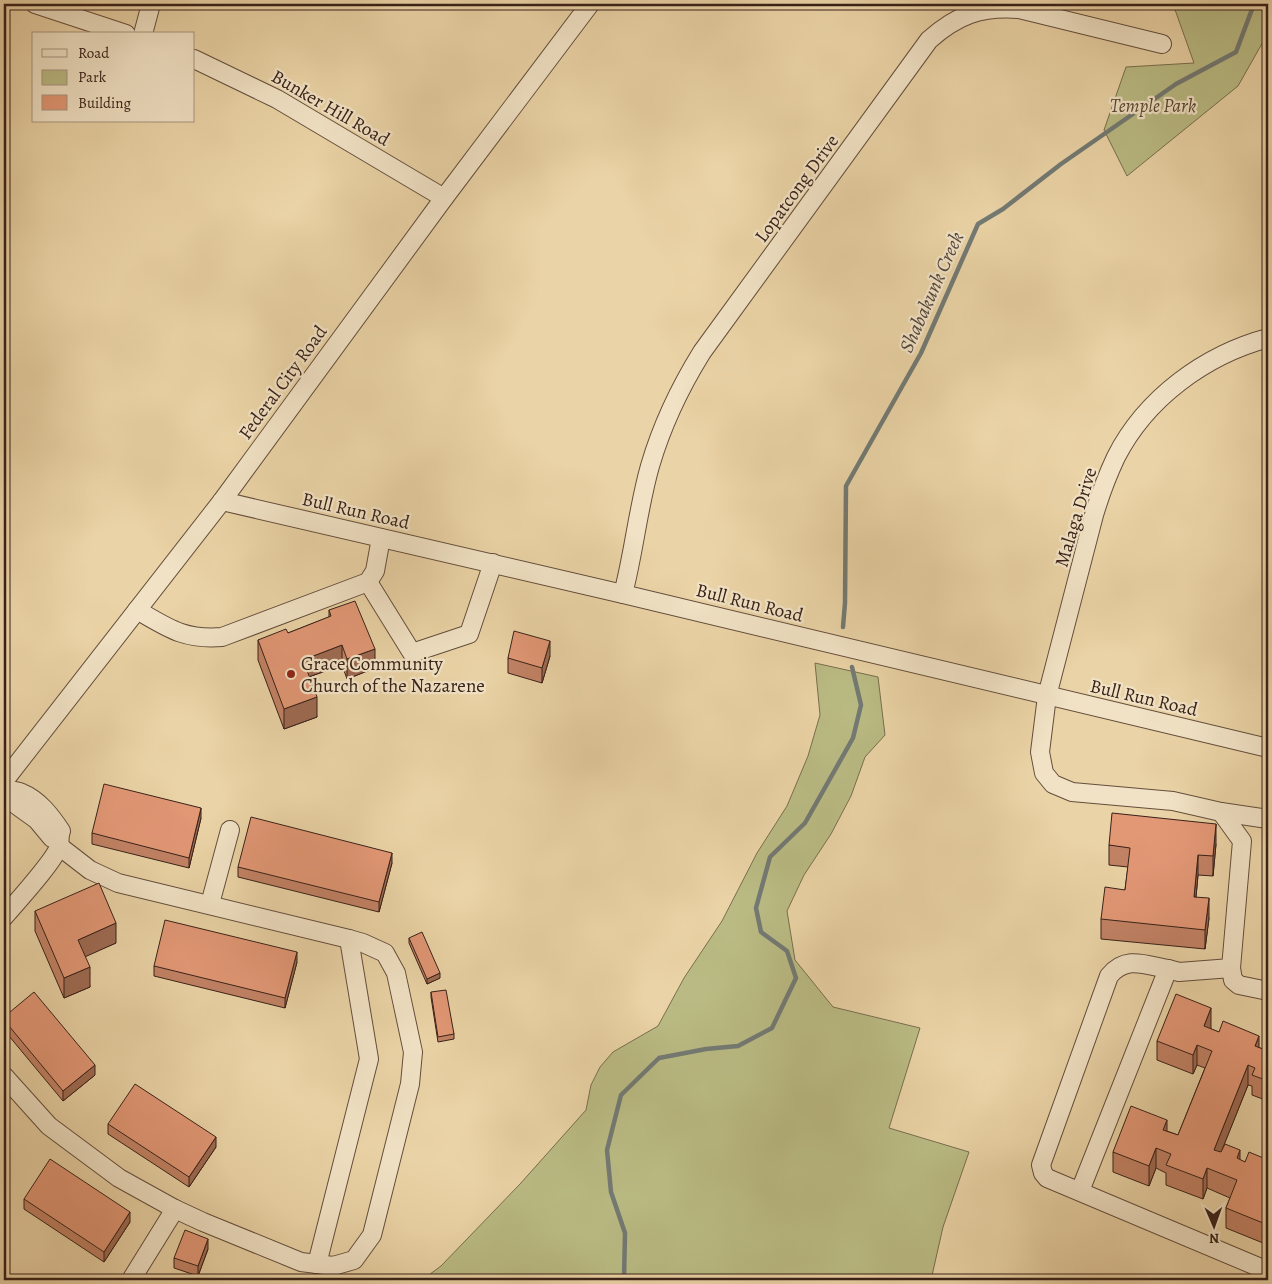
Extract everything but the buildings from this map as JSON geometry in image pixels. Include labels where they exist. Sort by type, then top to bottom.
[{"type":"street","points":[[35,4],[120,32]]},
{"type":"street","points":[[144,32],[151,4]]},
{"type":"street","name":"Federal City Road","points":[[6,787],[222,501],[444,198],[590,4]]},
{"type":"street","name":"Lopatcong Drive","points":[[623,594],[649,469],[660,433],[686,377],[929,40],[944,26],[960,17],[982,10],[1000,8],[1019,9],[1162,44]]},
{"type":"street","name":"Bunker Hill Road","points":[[195,59],[277,99],[444,198]]},
{"type":"street","name":"Malaga Drive","points":[[1266,818],[1221,812],[1173,802],[1072,792],[1054,784],[1044,773],[1040,752],[1047,696],[1094,515],[1103,486],[1117,456],[1132,431],[1151,408],[1172,388],[1199,367],[1224,353],[1268,338]]},
{"type":"street","name":"Bull Run Road","points":[[222,501],[494,563],[1268,748]]},
{"type":"street","points":[[138,610],[170,629],[188,636],[222,637],[368,582],[375,571],[381,538]]},
{"type":"street","points":[[368,582],[412,653],[469,634],[494,563]]},
{"type":"street","points":[[4,1076],[49,1126],[120,1178],[175,1209],[203,1222],[301,1262],[333,1266],[354,1260],[372,1235],[410,1084],[413,1052],[396,973],[385,953],[364,943],[349,939],[118,882],[90,870],[52,838],[37,820],[12,802],[6,787]]},
{"type":"street","points":[[1221,812],[1242,841]]},
{"type":"street","points":[[1266,818],[1250,829],[1242,841],[1231,968],[1233,980],[1239,985],[1268,991]]},
{"type":"street","points":[[210,904],[230,830]]},
{"type":"street","points":[[4,917],[48,864],[59,843]]},
{"type":"street","points":[[317,1264],[369,1059],[349,939]]},
{"type":"street","points":[[1231,968],[1179,972],[1125,963],[1114,970],[1109,976],[1042,1165],[1043,1173],[1047,1178],[1268,1271]]},
{"type":"street","points":[[1080,1191],[1168,969]]},
{"type":"street","points":[[131,1280],[175,1209]]},
{"type":"green space","name":"Temple Park","points":[[1173,4],[1268,4],[1268,33],[1238,86],[1127,176],[1104,130],[1126,67],[1194,63]]},
{"type":"green space","points":[[815,663],[878,677],[885,735],[865,757],[851,796],[831,834],[804,875],[787,911],[795,960],[833,1007],[920,1028],[889,1128],[969,1152],[943,1227],[931,1280],[422,1280],[441,1266],[520,1184],[586,1110],[591,1085],[600,1067],[613,1052],[658,1026],[684,978],[722,921],[757,853],[787,806],[808,756],[820,715]]},
{"type":"waterway","name":"Shabakunk Creek","points":[[843,627],[846,486],[921,353],[978,224],[1003,209],[1061,164],[1176,84],[1236,52],[1254,4]]},
{"type":"waterway","name":"Shabakunk Creek","points":[[624,1280],[625,1233],[611,1192],[607,1150],[621,1095],[659,1058],[706,1049],[738,1046],[772,1028],[796,978],[787,951],[761,932],[756,908],[770,857],[805,823],[853,738],[861,705],[852,667]]},
{"type":"place","name":"Grace Community Church of the Nazarene","points":[[291,674]]}]
